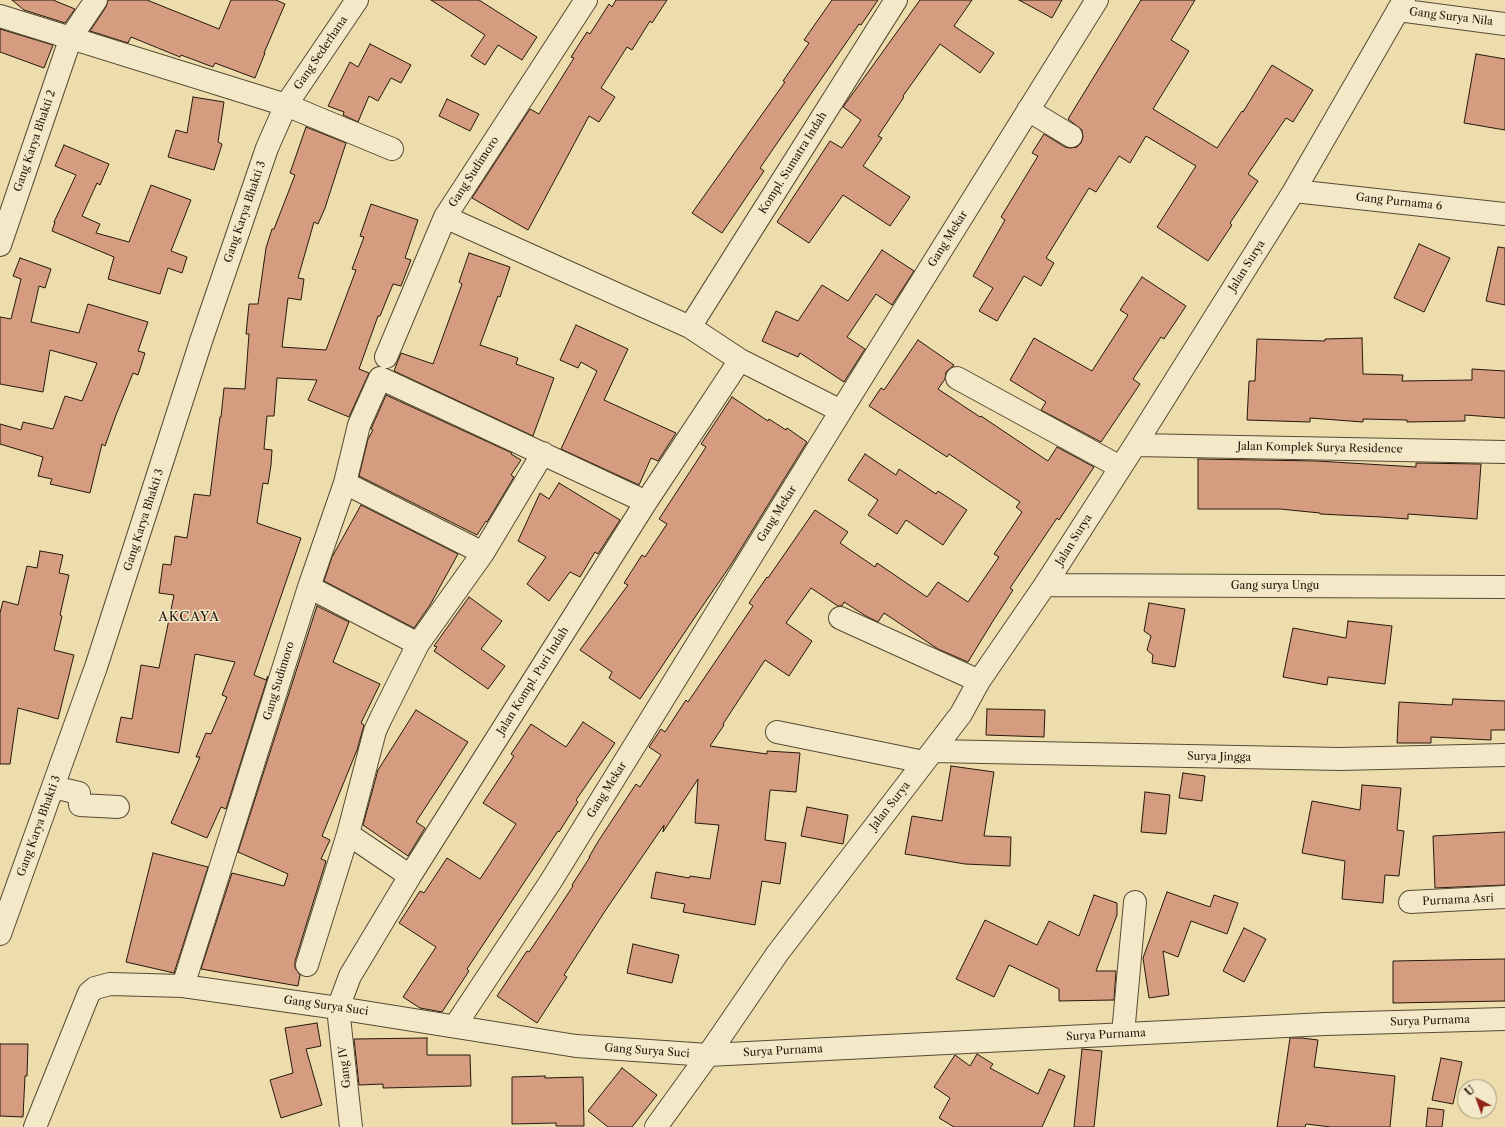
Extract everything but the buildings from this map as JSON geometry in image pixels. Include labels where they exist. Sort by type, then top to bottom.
[{"type":"street","name":"Gang Karya Bhakti 2","points":[[0,245],[71,37],[96,0]]},
{"type":"street","name":"Gang Sederhana","points":[[286,105],[357,0]]},
{"type":"street","name":"Gang Sudimoro","points":[[386,357],[445,217],[586,0]]},
{"type":"street","name":"Kompl. Sumatra Indah","points":[[690,327],[896,0]]},
{"type":"street","name":"Gang Mekar","points":[[455,1026],[555,874],[1097,0]]},
{"type":"street","name":"Gang Surya Nila","points":[[1401,5],[1505,24]]},
{"type":"street","name":"Jalan Surya","points":[[656,1127],[708,1055],[777,954],[961,714],[978,681],[1045,585],[1135,445],[1294,191],[1401,5]]},
{"type":"street","points":[[0,16],[286,105],[392,149]]},
{"type":"street","name":"Gang Karya Bhakti 3","points":[[0,934],[96,667],[201,341],[267,148],[286,105]]},
{"type":"street","points":[[1028,110],[1071,136]]},
{"type":"street","name":"Gang Purnama 6","points":[[1294,191],[1505,214]]},
{"type":"street","points":[[445,217],[690,327],[740,360],[841,411]]},
{"type":"street","name":"Jalan Kompl. Puri Indah","points":[[338,1008],[350,976],[410,876],[646,502],[740,360]]},
{"type":"street","name":"Gang Sudimoro","points":[[183,986],[309,587],[345,483],[359,425],[380,378],[543,453]]},
{"type":"street","points":[[957,378],[1120,467]]},
{"type":"street","name":"Jalan Komplek Surya Residence","points":[[1135,445],[1505,452]]},
{"type":"street","points":[[307,965],[348,834],[376,731],[381,718],[418,644],[483,552],[543,453],[646,502]]},
{"type":"street","points":[[345,483],[483,552]]},
{"type":"street","name":"Gang surya Ungu","points":[[1045,585],[1505,588]]},
{"type":"street","points":[[309,587],[418,644]]},
{"type":"street","points":[[840,618],[978,681]]},
{"type":"street","name":"Surya Jingga","points":[[777,732],[928,757],[1340,759],[1505,755]]},
{"type":"street","points":[[53,787],[79,793],[80,805],[118,807]]},
{"type":"street","points":[[348,834],[410,876]]},
{"type":"street","name":"Purnama Asri","points":[[1410,902],[1505,897]]},
{"type":"street","points":[[1123,1034],[1135,902]]},
{"type":"street","name":"Gang Surya Suci","points":[[35,1127],[88,996],[92,990],[110,984],[183,986],[338,1008],[576,1046],[708,1055]]},
{"type":"street","name":"Gang IV","points":[[338,1008],[351,1127]]},
{"type":"street","name":"Surya Purnama","points":[[708,1055],[1325,1024],[1505,1019]]},
{"type":"district","name":"AKCAYA","points":[[189,617]]}]
